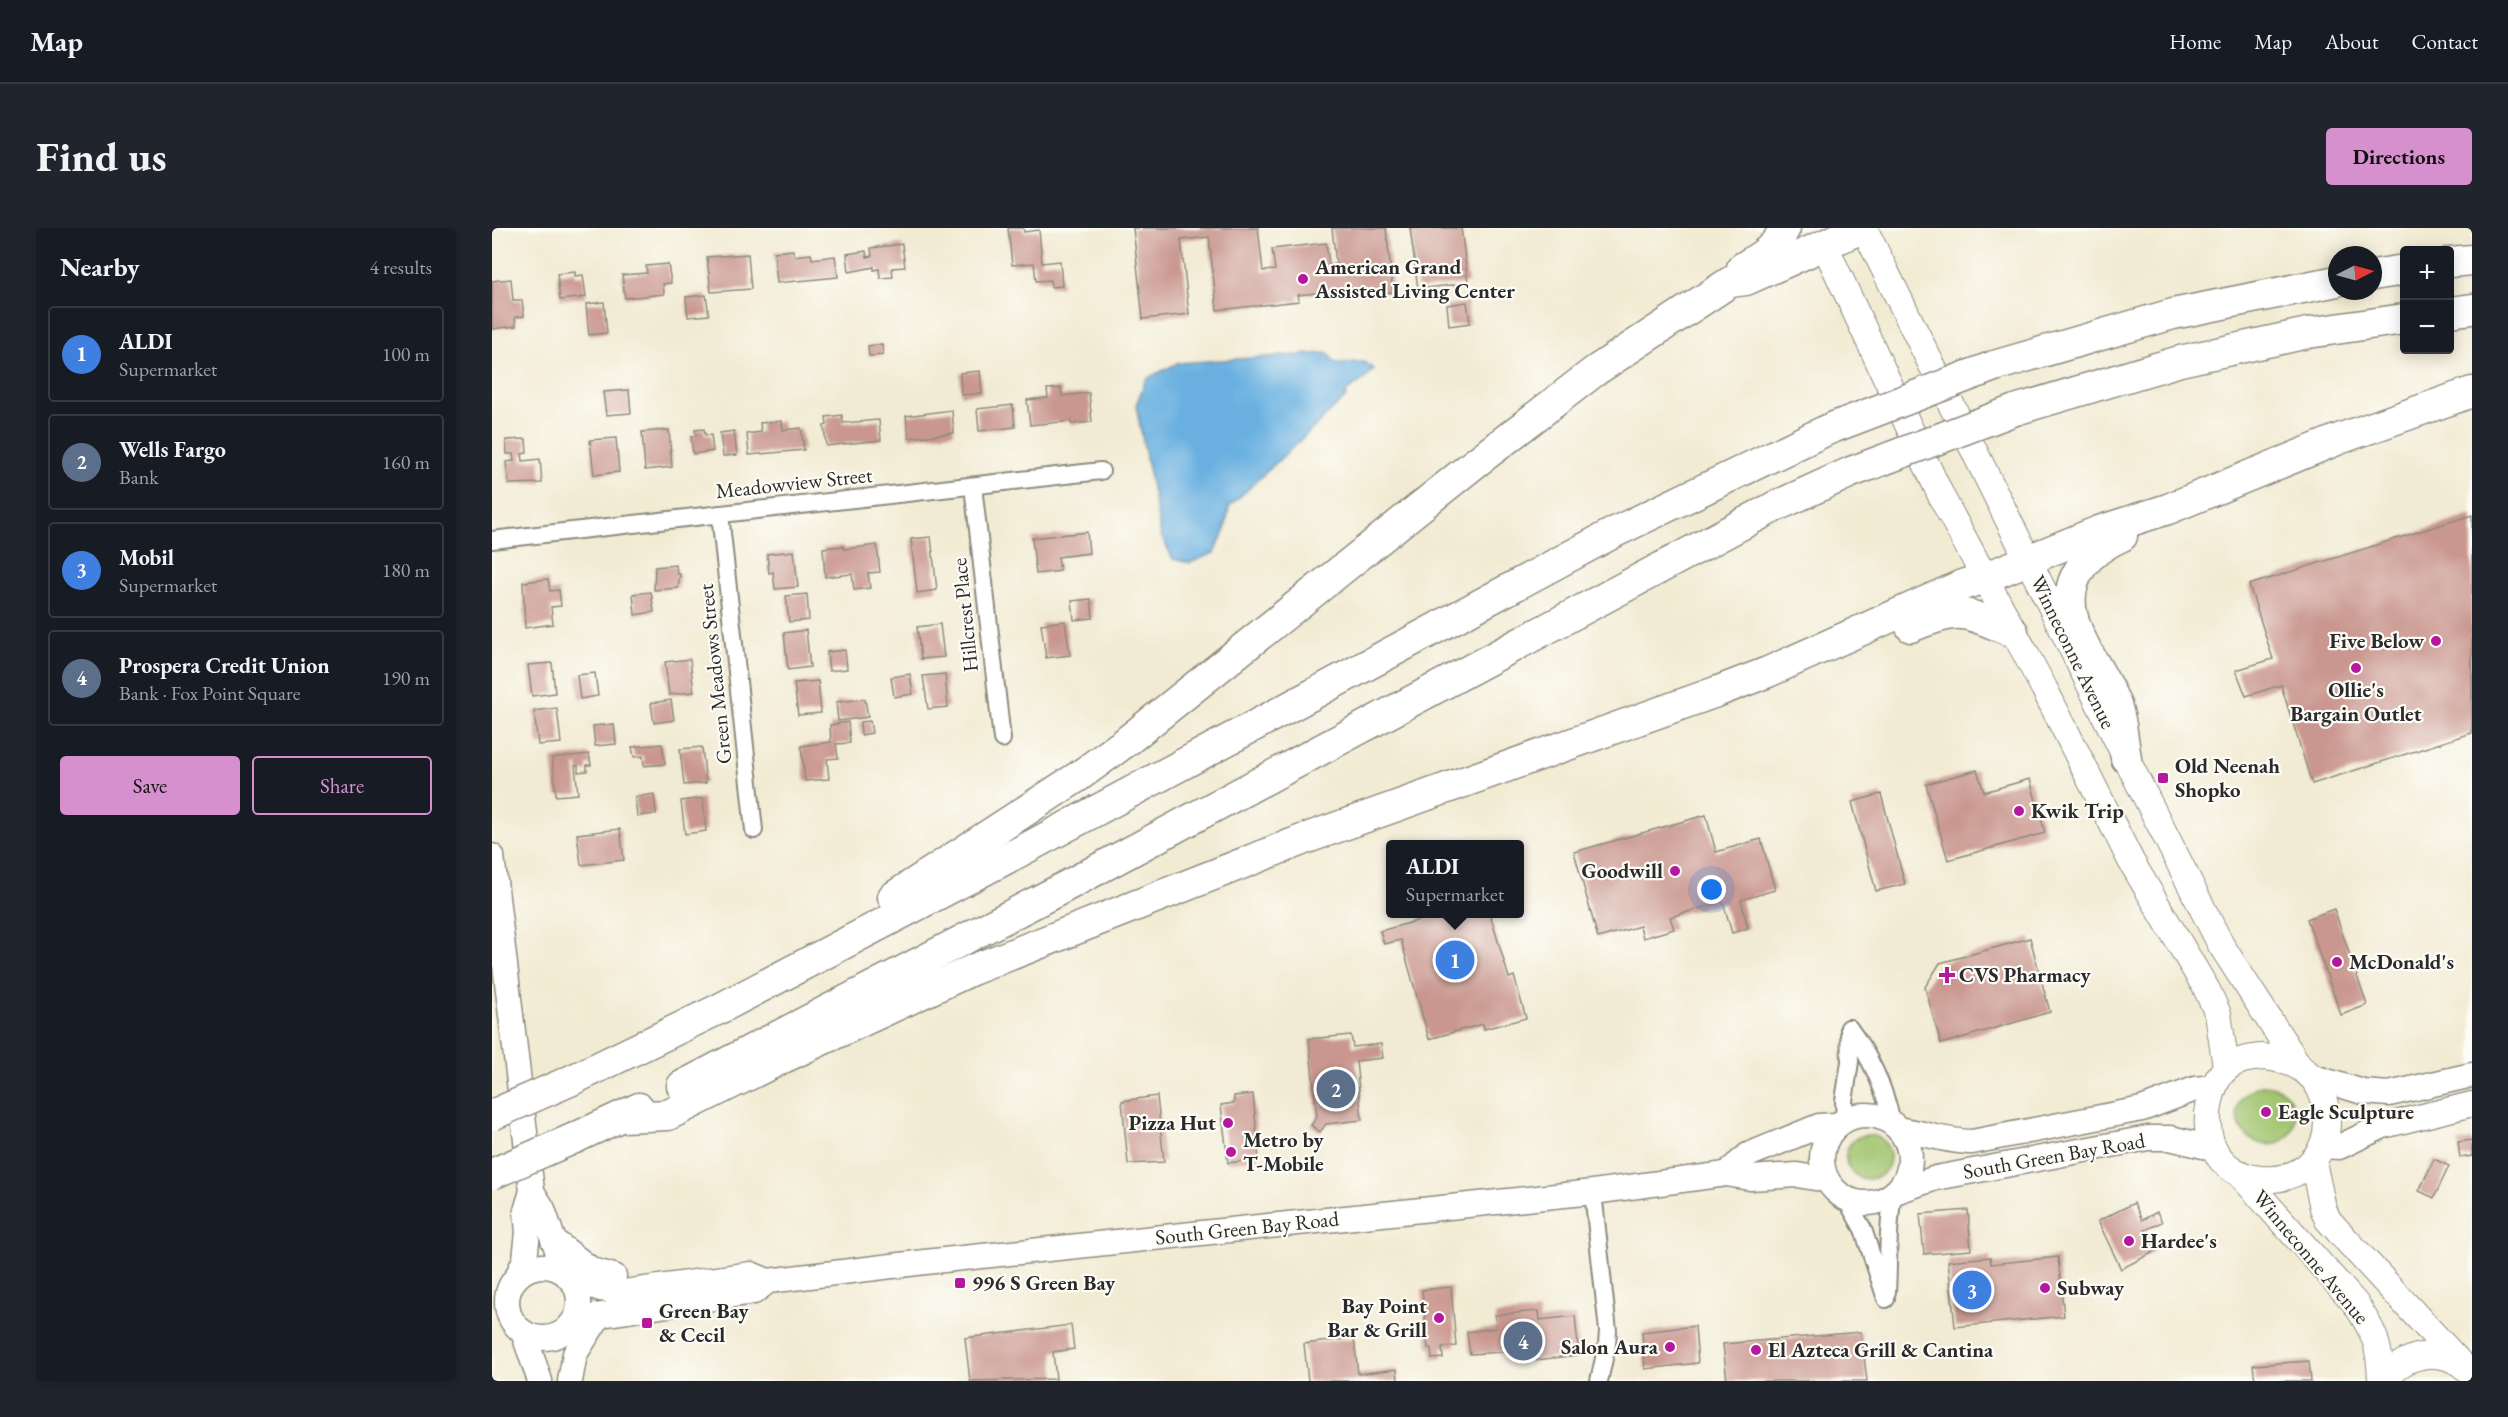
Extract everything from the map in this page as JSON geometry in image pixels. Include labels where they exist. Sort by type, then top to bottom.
[{"type":"highway","points":[[785,974],[800,949],[926,877],[1079,776],[1127,741],[1474,464],[1568,392],[1632,345],[1730,282],[1739,269],[1768,252],[1777,243],[1785,228]]},
{"type":"highway","points":[[1730,282],[1746,280],[1820,237],[1863,228]]},
{"type":"highway","points":[[2454,262],[2472,260]]},
{"type":"highway","points":[[2382,274],[2400,271]]},
{"type":"highway","points":[[492,1115],[572,1080],[710,1014],[1021,852],[1615,532],[1829,429],[1994,366],[2173,314],[2328,283]]},
{"type":"highway","points":[[2454,311],[2472,309]]},
{"type":"highway","points":[[492,1174],[622,1117],[1057,891],[1774,507],[1851,472],[2015,410],[2180,362],[2308,333],[2400,320]]},
{"type":"highway","points":[[622,1117],[668,1115],[783,1058],[983,965],[1307,838],[1768,672],[1960,586],[2027,559],[2099,531],[2169,509],[2309,450],[2472,392]]},
{"type":"highway","points":[[2126,758],[2117,709],[2072,618],[2069,604],[2071,588],[2075,576],[2088,558],[2106,543],[2144,527],[2169,509]]},
{"type":"highway","points":[[1768,672],[1808,672],[1942,614],[1968,614],[2013,632]]},
{"type":"main road","name":"Winneconne Avenue","points":[[1863,228],[2221,945],[2305,1071]]},
{"type":"main road","name":"Winneconne Avenue","points":[[1820,237],[1942,498],[2131,861],[2207,990],[2218,1014],[2220,1077]]},
{"type":"main road","points":[[492,856],[494,895],[532,1191],[526,1211],[528,1232],[525,1259],[507,1286],[508,1309],[521,1330],[540,1381]]},
{"type":"main road","points":[[2472,1076],[2389,1094],[2363,1092],[2305,1071],[2281,1058],[2246,1058],[2220,1077],[2207,1126],[2212,1148],[2228,1167],[2258,1179],[2278,1178],[2297,1173],[2318,1154],[2339,1147],[2383,1126],[2472,1104]]},
{"type":"main road","points":[[2305,1071],[2321,1092],[2326,1110],[2318,1154]]},
{"type":"main road","name":"South Green Bay Road","points":[[1896,1126],[1954,1141],[1972,1142],[2142,1109],[2220,1077]]},
{"type":"main road","points":[[1726,1174],[1748,1155],[1819,1126],[1841,1123],[1866,1114],[1880,1116],[1896,1126],[1907,1139],[1911,1153],[1911,1166],[1906,1180],[1896,1193],[1874,1203],[1860,1203],[1846,1199],[1827,1180],[1822,1156],[1828,1135],[1841,1123]]},
{"type":"main road","name":"South Green Bay Road","points":[[1896,1193],[1936,1178],[2148,1138],[2170,1138],[2212,1148]]},
{"type":"main road","name":"Winneconne Avenue","points":[[2318,1154],[2323,1208],[2328,1220],[2467,1367]]},
{"type":"main road","name":"Winneconne Avenue","points":[[2239,1173],[2355,1303],[2370,1325],[2378,1344],[2383,1381]]},
{"type":"main road","name":"South Green Bay Road","points":[[565,1274],[600,1289],[624,1292],[1593,1192],[1726,1174],[1750,1178],[1797,1175],[1827,1180]]},
{"type":"main road","points":[[532,1191],[543,1209],[565,1274],[578,1298],[556,1370],[555,1381]]},
{"type":"main road","points":[[553,1240],[580,1263],[600,1274],[609,1276],[648,1276],[717,1270],[760,1278]]},
{"type":"main road","points":[[507,1286],[527,1270],[538,1267],[549,1267],[565,1274]]},
{"type":"main road","name":"South Green Bay Road","points":[[571,1324],[598,1316],[754,1292],[760,1278]]},
{"type":"main road","points":[[570,1381],[575,1354],[598,1316]]},
{"type":"main road","points":[[492,1321],[538,1338],[549,1338],[571,1324]]},
{"type":"main road","points":[[2383,1381],[2404,1361],[2418,1355],[2434,1354],[2467,1367]]},
{"type":"street","name":"Meadowview Street","points":[[492,540],[1101,471]]},
{"type":"street","name":"Hillcrest Place","points":[[973,486],[1002,740]]},
{"type":"street","name":"Green Meadows Street","points":[[720,514],[754,830]]},
{"type":"street","points":[[1841,1123],[1850,1062],[1849,1028],[1865,1049],[1875,1075],[1887,1095],[1896,1126]]},
{"type":"street","points":[[1593,1192],[1608,1331],[1599,1381]]},
{"type":"street","points":[[1846,1199],[1863,1229],[1886,1299],[1890,1249],[1888,1221],[1896,1193]]},
{"type":"green space","points":[[2261,1085],[2277,1088],[2287,1095],[2293,1105],[2295,1117],[2293,1129],[2286,1138],[2276,1144],[2263,1144],[2252,1139],[2245,1134],[2237,1117],[2241,1100],[2249,1091]]},
{"type":"green space","points":[[1868,1135],[1883,1142],[1890,1157],[1883,1172],[1868,1179],[1853,1172],[1846,1157],[1853,1142]]},
{"type":"water","points":[[1328,353],[1335,363],[1364,362],[1374,369],[1366,378],[1347,391],[1345,398],[1229,507],[1225,530],[1214,553],[1190,563],[1173,559],[1161,535],[1136,405],[1146,379],[1178,363]]},
{"type":"building","points":[[1008,228],[1023,228],[1024,232],[1039,230],[1042,263],[1060,261],[1062,286],[1051,287],[1050,280],[1036,281],[1034,263],[1012,265]]},
{"type":"building","name":"American Grand Assisted Living Center","points":[[1133,228],[1258,228],[1263,271],[1275,270],[1272,249],[1326,243],[1329,265],[1336,264],[1332,228],[1386,228],[1393,292],[1362,295],[1361,288],[1298,295],[1299,301],[1217,310],[1209,237],[1181,240],[1189,314],[1143,319]]},
{"type":"building","name":"American Grand Assisted Living Center","points":[[1410,228],[1461,228],[1468,283],[1418,289]]},
{"type":"building","points":[[902,244],[905,267],[892,268],[893,277],[880,278],[879,269],[874,270],[874,267],[849,272],[847,254],[866,251],[867,257],[872,256],[871,248]]},
{"type":"building","points":[[793,250],[794,256],[811,254],[812,259],[835,256],[838,277],[777,283],[774,252]]},
{"type":"building","points":[[748,254],[751,289],[711,292],[707,257]]},
{"type":"building","points":[[668,264],[671,283],[663,284],[664,294],[625,298],[622,275],[647,273],[646,266]]},
{"type":"building","points":[[575,272],[575,276],[583,275],[586,297],[560,300],[557,274]]},
{"type":"building","points":[[511,279],[513,300],[522,300],[524,316],[515,317],[516,326],[492,329],[492,281]]},
{"type":"building","points":[[706,295],[709,315],[688,317],[686,297]]},
{"type":"building","points":[[604,302],[607,333],[589,335],[586,304]]},
{"type":"building","points":[[1467,302],[1470,323],[1449,326],[1447,305]]},
{"type":"building","points":[[882,344],[883,355],[869,356],[868,346]]},
{"type":"building","points":[[980,371],[982,393],[961,395],[960,373]]},
{"type":"building","points":[[1061,388],[1062,396],[1089,393],[1092,422],[1071,424],[1071,421],[1030,425],[1027,400],[1048,398],[1047,389]]},
{"type":"building","points":[[629,390],[631,413],[606,415],[603,392]]},
{"type":"building","points":[[1013,405],[1015,427],[979,431],[977,409]]},
{"type":"building","points":[[952,410],[954,433],[909,438],[906,416]]},
{"type":"building","points":[[842,415],[843,423],[879,420],[881,440],[826,446],[824,426],[827,425],[826,417]]},
{"type":"building","points":[[782,421],[783,430],[801,428],[804,450],[749,455],[747,434],[761,432],[760,423]]},
{"type":"building","points":[[704,429],[705,435],[711,435],[713,451],[693,454],[691,437],[696,436],[695,430]]},
{"type":"building","points":[[669,430],[672,467],[645,470],[642,432]]},
{"type":"building","points":[[734,431],[737,455],[723,456],[720,433]]},
{"type":"building","points":[[616,438],[619,472],[594,475],[590,440]]},
{"type":"building","points":[[526,439],[527,453],[522,454],[523,461],[540,459],[542,483],[509,484],[506,462],[514,461],[513,454],[507,454],[506,440]]},
{"type":"building","points":[[2472,515],[2472,733],[2312,784],[2281,685],[2246,696],[2236,670],[2273,659],[2249,585]]},
{"type":"building","points":[[1087,532],[1089,553],[1058,557],[1060,571],[1036,574],[1032,538]]},
{"type":"building","points":[[931,537],[937,590],[917,593],[911,539]]},
{"type":"building","points":[[877,545],[880,572],[868,573],[870,588],[854,590],[852,574],[825,577],[823,548],[843,546],[844,549]]},
{"type":"building","points":[[794,551],[798,587],[775,589],[773,572],[769,573],[767,554]]},
{"type":"building","points":[[676,565],[677,574],[680,574],[678,588],[654,590],[655,567]]},
{"type":"building","points":[[548,579],[550,591],[559,590],[561,606],[551,607],[553,624],[525,628],[523,582]]},
{"type":"building","points":[[651,592],[654,612],[635,615],[633,594]]},
{"type":"building","points":[[807,594],[809,620],[789,622],[786,596]]},
{"type":"building","points":[[1091,599],[1093,618],[1074,620],[1072,601]]},
{"type":"building","points":[[1065,621],[1070,655],[1046,658],[1041,624]]},
{"type":"building","points":[[940,624],[944,657],[921,659],[917,627]]},
{"type":"building","points":[[806,630],[810,667],[788,670],[784,633]]},
{"type":"building","points":[[845,650],[847,669],[829,671],[827,652]]},
{"type":"building","points":[[690,659],[694,692],[669,695],[665,662]]},
{"type":"building","points":[[552,663],[555,693],[532,696],[528,665]]},
{"type":"building","points":[[595,673],[598,696],[580,699],[577,675]]},
{"type":"building","points":[[910,674],[913,694],[894,697],[891,677]]},
{"type":"building","points":[[945,674],[948,707],[928,709],[923,676]]},
{"type":"building","points":[[818,681],[821,713],[798,715],[794,683]]},
{"type":"building","points":[[865,699],[868,717],[838,721],[836,702]]},
{"type":"building","points":[[671,700],[674,720],[654,723],[651,703]]},
{"type":"building","points":[[557,708],[561,743],[538,745],[534,711]]},
{"type":"building","points":[[870,721],[872,733],[861,735],[860,722]]},
{"type":"building","points":[[848,722],[850,743],[836,744],[838,758],[827,759],[829,779],[805,781],[801,746],[831,742],[830,725]]},
{"type":"building","points":[[614,724],[616,744],[595,746],[593,726]]},
{"type":"building","points":[[662,744],[665,764],[644,766],[643,756],[634,757],[632,747]]},
{"type":"building","points":[[702,747],[706,783],[684,785],[680,749]]},
{"type":"building","points":[[589,754],[591,765],[587,765],[587,771],[578,772],[578,765],[575,766],[578,794],[556,796],[552,758]]},
{"type":"building","name":"Kwik Trip","points":[[1977,770],[1984,792],[2030,779],[2045,833],[1948,860],[1926,784]]},
{"type":"building","points":[[654,794],[656,814],[637,816],[635,797]]},
{"type":"building","points":[[1881,794],[1905,884],[1876,891],[1852,802]]},
{"type":"building","points":[[703,798],[706,831],[685,834],[681,801]]},
{"type":"building","name":"Goodwill","points":[[1706,815],[1716,852],[1761,839],[1775,890],[1741,900],[1748,928],[1732,933],[1723,902],[1670,917],[1674,929],[1643,938],[1640,926],[1598,938],[1574,852]]},
{"type":"building","points":[[620,829],[624,860],[581,865],[577,834]]},
{"type":"building","name":"McDonald's","points":[[2334,909],[2367,1005],[2341,1015],[2307,919]]},
{"type":"building","points":[[1427,918],[1491,918],[1509,978],[1514,976],[1526,1018],[1484,1029],[1483,1024],[1429,1039],[1401,940],[1384,944],[1380,931]]},
{"type":"building","name":"CVS Pharmacy","points":[[2030,938],[2050,1012],[1941,1044],[1925,987],[1940,963]]},
{"type":"building","points":[[1351,1035],[1353,1047],[1381,1044],[1383,1058],[1356,1061],[1362,1120],[1326,1124],[1320,1132],[1311,1125],[1317,1117],[1309,1039]]},
{"type":"building","points":[[1253,1094],[1259,1159],[1228,1163],[1221,1105],[1234,1103],[1234,1096]]},
{"type":"building","points":[[1157,1096],[1164,1162],[1128,1164],[1122,1101]]},
{"type":"building","points":[[2472,1140],[2472,1156],[2460,1158],[2458,1142]]},
{"type":"building","points":[[2434,1159],[2449,1166],[2434,1198],[2419,1191]]},
{"type":"building","name":"Hardee's","points":[[2134,1203],[2142,1220],[2157,1212],[2162,1222],[2145,1230],[2156,1251],[2121,1269],[2098,1221]]},
{"type":"building","points":[[1968,1210],[1971,1250],[1924,1254],[1920,1214]]},
{"type":"building","points":[[1990,1257],[1991,1264],[2058,1257],[2064,1316],[1955,1327],[1948,1261]]},
{"type":"building","name":"Bay Point Bar & Grill","points":[[1451,1287],[1456,1346],[1442,1347],[1443,1358],[1432,1359],[1431,1348],[1428,1348],[1422,1290]]},
{"type":"building","points":[[1539,1311],[1540,1320],[1575,1316],[1579,1355],[1536,1360],[1535,1350],[1470,1354],[1467,1332],[1496,1328],[1495,1315]]},
{"type":"building","points":[[1071,1325],[1074,1349],[1053,1352],[1056,1379],[970,1381],[965,1338]]},
{"type":"building","name":"Salon Aura","points":[[1695,1326],[1698,1363],[1645,1369],[1642,1332]]},
{"type":"building","points":[[1861,1332],[1867,1381],[1727,1381],[1723,1344]]},
{"type":"building","points":[[1354,1338],[1358,1374],[1397,1369],[1398,1381],[1308,1381],[1304,1344]]},
{"type":"building","points":[[2309,1361],[2311,1381],[2255,1381],[2253,1365]]},
{"type":"place","name":"American Grand Assisted Living Center","points":[[1303,279]]},
{"type":"place","name":"Five Below","points":[[2436,641]]},
{"type":"place","name":"Ollie's Bargain Outlet","points":[[2356,668]]},
{"type":"place","name":"Old Neenah Shopko","points":[[2163,778]]},
{"type":"place","name":"Kwik Trip","points":[[2019,811]]},
{"type":"place","name":"Goodwill","points":[[1675,871]]},
{"type":"place","name":"ALDI","points":[[1455,960]]},
{"type":"place","name":"McDonald's","points":[[2337,962]]},
{"type":"place","name":"CVS Pharmacy","points":[[1947,975]]},
{"type":"place","name":"Wells Fargo","points":[[1336,1089]]},
{"type":"place","name":"Eagle Sculpture","points":[[2266,1112]]},
{"type":"place","name":"Pizza Hut","points":[[1228,1123]]},
{"type":"place","name":"Metro by T-Mobile","points":[[1231,1152]]},
{"type":"place","name":"Hardee's","points":[[2129,1241]]},
{"type":"place","name":"996 S Green Bay","points":[[960,1283]]},
{"type":"place","name":"Subway","points":[[2045,1288]]},
{"type":"place","name":"Mobil","points":[[1972,1290]]},
{"type":"place","name":"Bay Point Bar & Grill","points":[[1439,1318]]},
{"type":"place","name":"Green Bay & Cecil","points":[[647,1323]]},
{"type":"place","name":"Prospera Credit Union","points":[[1523,1341]]},
{"type":"place","name":"Salon Aura","points":[[1670,1347]]},
{"type":"place","name":"El Azteca Grill & Cantina","points":[[1756,1350]]}]
